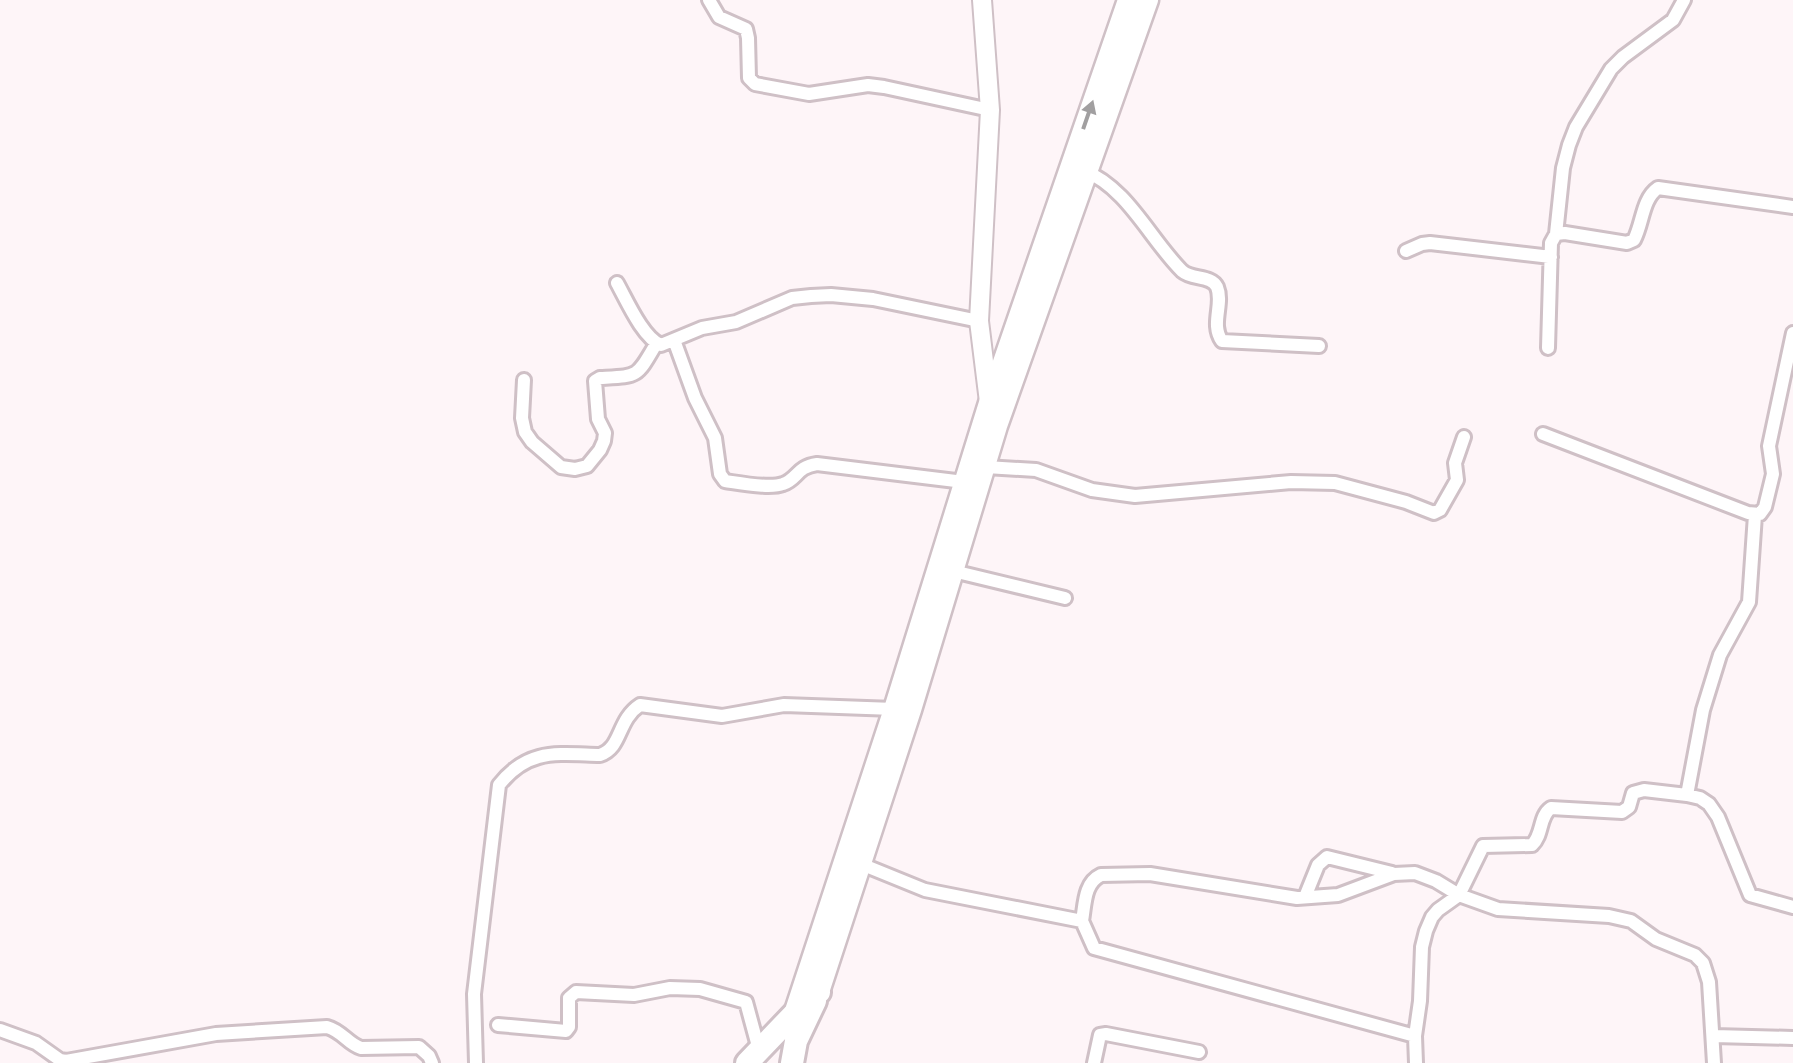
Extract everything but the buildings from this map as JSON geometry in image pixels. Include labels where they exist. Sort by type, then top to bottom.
[{"type":"highway","points":[[753,1057],[819,992]]},
{"type":"highway","points":[[794,1052],[819,992]]},
{"type":"main road","points":[[982,0],[990,110],[979,321],[989,403],[997,426]]},
{"type":"main road","points":[[819,992],[986,467],[1128,0]]},
{"type":"main road","points":[[794,1052],[794,1014],[989,403],[1148,0]]},
{"type":"street","points":[[709,0],[718,16],[746,29],[749,78],[755,84],[810,94],[868,85],[990,110]]},
{"type":"street","points":[[1556,234],[1568,145],[1584,112],[1611,69],[1672,20],[1684,0]]},
{"type":"street","points":[[1079,168],[1111,186],[1186,274],[1216,284],[1216,333],[1222,341],[1319,346]]},
{"type":"street","points":[[1548,348],[1550,256],[1556,234],[1565,232],[1627,243],[1634,240],[1648,198],[1658,188],[1793,207]]},
{"type":"street","points":[[1406,251],[1430,244],[1550,256]]},
{"type":"street","points":[[617,284],[656,344]]},
{"type":"street","points":[[656,344],[715,324],[736,322],[792,298],[811,296],[873,300],[979,321]]},
{"type":"street","points":[[1543,434],[1755,516],[1763,512],[1772,480],[1769,446],[1793,332]]},
{"type":"street","points":[[674,340],[714,438],[720,474],[725,480],[779,486],[802,469],[817,464],[964,482]]},
{"type":"street","points":[[524,380],[522,418],[532,442],[561,467],[586,466],[600,450],[605,433],[598,419],[595,381],[640,372],[656,344]]},
{"type":"street","points":[[986,467],[1036,470],[1092,490],[1136,496],[1291,482],[1335,483],[1434,513],[1440,510],[1457,480],[1455,464],[1464,438]]},
{"type":"street","points":[[1687,795],[1720,655],[1749,602],[1755,516]]},
{"type":"street","points":[[953,571],[1066,598]]},
{"type":"street","points":[[476,1063],[474,994],[500,786],[508,774],[523,762],[546,754],[608,752],[626,717],[640,706],[722,716],[784,705],[894,709]]},
{"type":"street","points":[[1416,1063],[1422,947],[1432,917],[1460,895],[1482,846],[1532,845],[1538,838],[1544,814],[1551,808],[1622,812],[1638,790],[1700,798],[1714,809],[1750,895],[1793,907]]},
{"type":"street","points":[[1306,898],[1318,865],[1328,858],[1394,874],[1415,873],[1498,909],[1630,921],[1703,963],[1710,982],[1714,1063]]},
{"type":"street","points":[[861,864],[926,890],[1082,920]]},
{"type":"street","points":[[1394,874],[1350,892],[1306,898],[1150,874],[1107,874],[1095,878],[1088,887],[1082,920],[1094,948],[1416,1036]]},
{"type":"street","points":[[498,1025],[566,1031],[569,998],[576,992],[634,995],[670,988],[707,990],[746,1002],[753,1057]]},
{"type":"street","points":[[0,1030],[36,1043],[66,1062],[216,1034],[326,1027],[340,1031],[361,1048],[419,1047],[432,1063]]},
{"type":"street","points":[[1094,1063],[1100,1036],[1106,1034],[1199,1052]]},
{"type":"street","points":[[1714,1036],[1793,1038]]}]
